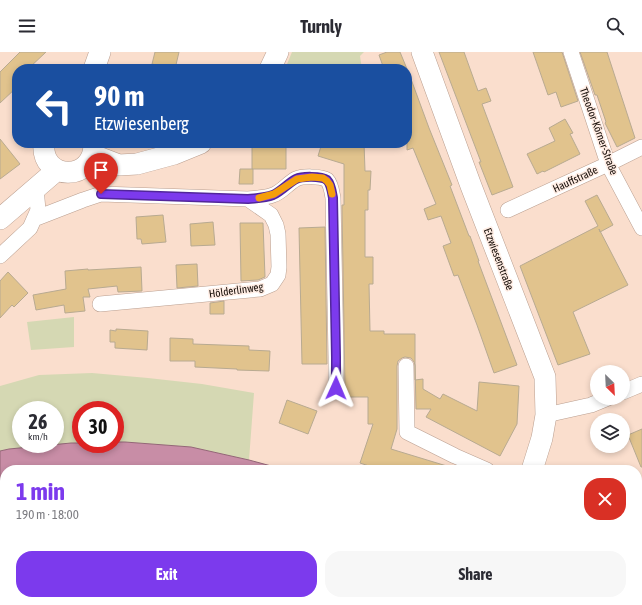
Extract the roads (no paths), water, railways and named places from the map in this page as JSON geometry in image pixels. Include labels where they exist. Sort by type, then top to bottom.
[{"type":"street","points":[[96,64],[100,52]]},
{"type":"street","points":[[272,64],[278,52]]},
{"type":"street","name":"Etzwiesenstraße","points":[[422,52],[545,377],[546,415],[542,438],[534,465]]},
{"type":"street","name":"Theodor-Körner-Straße","points":[[571,52],[608,164],[642,228]]},
{"type":"street","name":"Hauffstraße","points":[[508,210],[642,147]]},
{"type":"street","points":[[44,148],[46,158],[53,167],[57,170],[66,172],[74,172],[82,169],[89,163],[94,149],[119,165],[137,164],[174,154],[189,148]]},
{"type":"street","points":[[0,220],[57,170]]},
{"type":"street","points":[[34,219],[101,194],[248,199],[262,198],[274,194],[297,179],[312,177],[323,178],[330,185],[333,198],[336,388]]},
{"type":"street","points":[[0,256],[30,228],[38,210],[36,188]]},
{"type":"street","name":"Hölderlinweg","points":[[100,304],[253,290],[272,284],[278,275],[279,267],[278,234],[276,225],[271,215],[248,199]]},
{"type":"street","points":[[406,366],[407,432],[475,465]]},
{"type":"street","points":[[630,389],[642,384]]},
{"type":"street","points":[[546,415],[591,405]]}]
